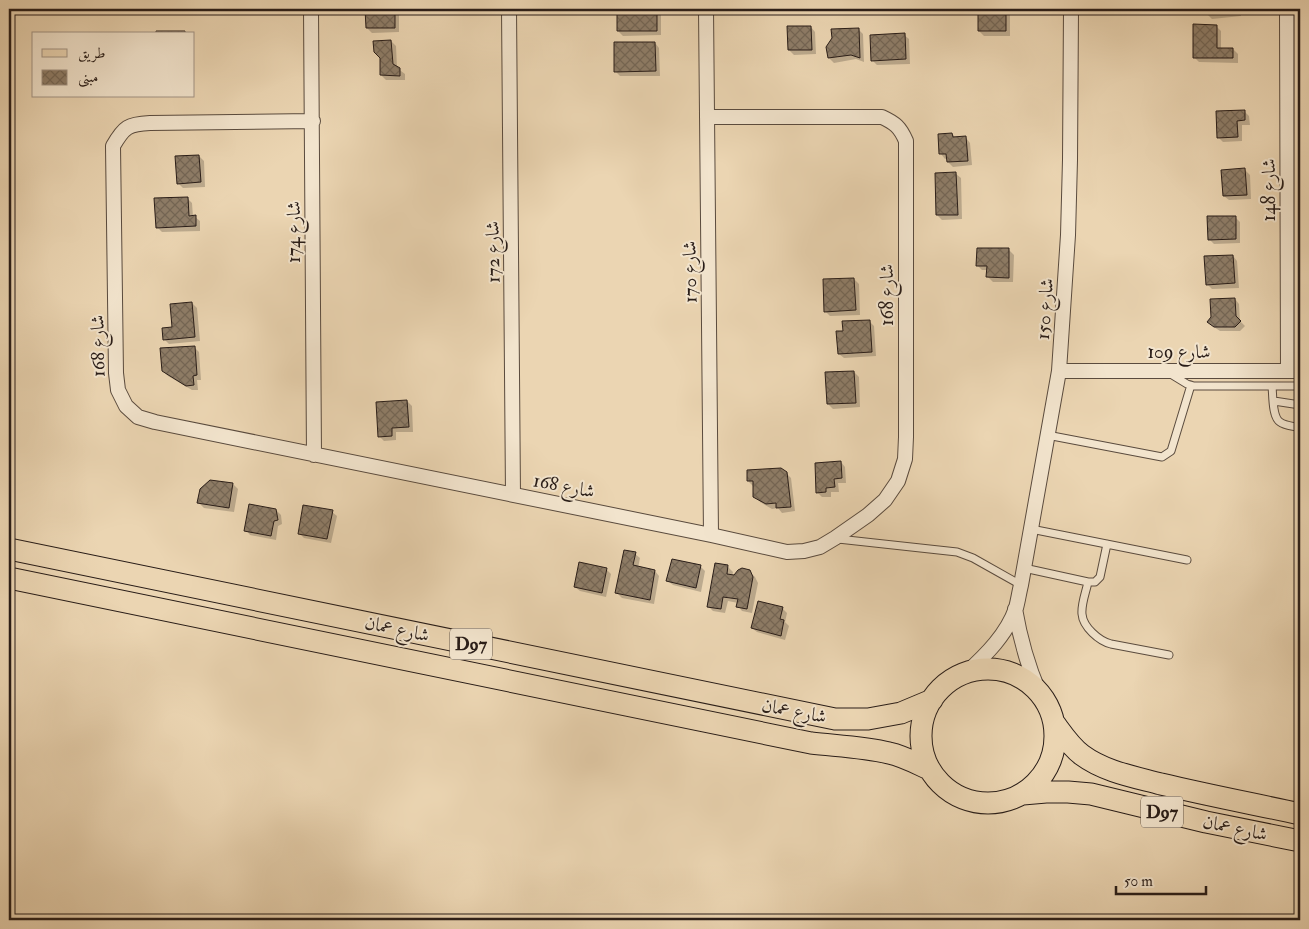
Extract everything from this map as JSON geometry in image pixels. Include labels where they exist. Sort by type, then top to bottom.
[{"type":"main road","name":"شارع عمان","points":[[9,549],[835,719],[868,719],[884,716],[901,712],[932,700]]},
{"type":"main road","name":"شارع عمان","points":[[9,578],[811,743],[878,751],[911,760],[929,769]]},
{"type":"main road","points":[[986,669],[1005,672],[1024,679],[1039,692],[1049,707],[1055,724],[1055,744],[1050,764],[1039,781],[1023,794],[1007,801],[989,804],[971,801],[954,794],[940,783],[929,769],[923,752],[921,734],[924,716],[932,700],[947,684],[966,673],[986,669]]},
{"type":"main road","name":"شارع عمان","points":[[1055,724],[1072,746],[1082,755],[1100,766],[1181,789],[1300,814]]},
{"type":"main road","name":"شارع عمان","points":[[1023,794],[1046,792],[1091,794],[1206,822],[1300,842]]},
{"type":"street","name":"شارع 174","points":[[312,9],[314,455]]},
{"type":"street","name":"شارع 172","points":[[508,9],[513,495]]},
{"type":"street","name":"شارع 170","points":[[706,9],[711,535]]},
{"type":"street","name":"شارع 150","points":[[1039,692],[1030,672],[1018,630],[1016,609],[1059,371],[1068,235],[1071,9]]},
{"type":"street","name":"شارع 148","points":[[1287,9],[1294,159],[1294,371]]},
{"type":"street","name":"شارع 168","points":[[312,121],[134,124],[121,132],[113,146],[116,373],[118,390],[126,406],[138,417],[787,552],[804,551],[820,547],[835,538],[868,515],[885,500],[898,481],[905,459],[906,141],[901,130],[893,122],[882,116],[707,117]]},
{"type":"street","name":"شارع 109","points":[[1059,371],[1294,371]]},
{"type":"street","name":"شارع 150","points":[[966,673],[995,644],[1016,609]]},
{"type":"lane","points":[[1165,371],[1190,386],[1300,386]]},
{"type":"lane","points":[[1047,435],[1162,458],[1171,451],[1190,386]]},
{"type":"lane","points":[[1272,386],[1275,413],[1278,421],[1282,424],[1300,428]]},
{"type":"lane","points":[[1274,402],[1300,405]]},
{"type":"lane","points":[[1031,529],[1188,560]]},
{"type":"lane","points":[[835,538],[957,552],[974,558],[1021,585]]},
{"type":"lane","points":[[1024,568],[1095,582],[1100,577],[1108,544]]},
{"type":"lane","points":[[1088,582],[1082,615],[1085,623],[1096,637],[1111,644],[1169,655]]},
{"type":"building","points":[[365,9],[395,9],[395,28],[366,28]]},
{"type":"building","points":[[617,9],[657,9],[657,31],[617,31]]},
{"type":"building","points":[[978,9],[1006,9],[1006,31],[978,31]]},
{"type":"building","points":[[1205,9],[1236,9],[1237,11],[1206,14]]},
{"type":"building","points":[[1193,24],[1217,25],[1217,48],[1233,48],[1233,58],[1193,58]]},
{"type":"building","points":[[787,26],[811,26],[812,50],[788,50]]},
{"type":"building","points":[[859,28],[860,58],[851,55],[828,58],[826,47],[832,38],[831,29]]},
{"type":"building","points":[[156,31],[185,31],[185,32]]},
{"type":"building","points":[[905,33],[906,59],[871,61],[870,35]]},
{"type":"building","points":[[391,40],[393,64],[400,68],[400,76],[380,75],[380,58],[374,52],[373,41]]},
{"type":"building","points":[[614,42],[655,42],[656,71],[614,72]]},
{"type":"building","points":[[1245,110],[1245,120],[1237,121],[1238,137],[1217,138],[1216,111]]},
{"type":"building","points":[[952,133],[953,137],[966,136],[968,161],[947,162],[946,154],[939,154],[938,134]]},
{"type":"building","points":[[199,155],[201,182],[177,184],[175,156]]},
{"type":"building","points":[[1245,168],[1247,195],[1223,196],[1221,170]]},
{"type":"building","points":[[956,172],[958,215],[936,215],[935,173]]},
{"type":"building","points":[[188,197],[189,216],[196,215],[196,226],[156,228],[154,198]]},
{"type":"building","points":[[1207,216],[1236,216],[1236,239],[1208,240]]},
{"type":"building","points":[[977,248],[1009,248],[1009,278],[986,277],[987,266],[976,266]]},
{"type":"building","points":[[1233,255],[1235,283],[1206,285],[1204,256]]},
{"type":"building","points":[[854,278],[856,310],[824,312],[823,279]]},
{"type":"building","points":[[1235,298],[1236,316],[1241,321],[1235,327],[1214,327],[1207,322],[1211,317],[1210,299]]},
{"type":"building","points":[[192,302],[195,337],[163,340],[162,328],[172,327],[170,304]]},
{"type":"building","points":[[870,320],[872,352],[838,354],[836,331],[843,331],[842,321]]},
{"type":"building","points":[[195,346],[197,375],[193,376],[194,385],[186,386],[162,371],[160,348]]},
{"type":"building","points":[[854,371],[856,403],[827,404],[825,372]]},
{"type":"building","points":[[407,400],[409,427],[392,428],[392,436],[378,437],[376,402]]},
{"type":"building","points":[[841,461],[842,478],[834,479],[835,487],[826,488],[826,492],[816,493],[815,463]]},
{"type":"building","points":[[781,468],[787,472],[791,507],[776,508],[776,503],[766,504],[753,497],[753,481],[747,481],[747,470]]},
{"type":"building","points":[[210,480],[233,483],[229,508],[197,503],[200,489]]},
{"type":"building","points":[[249,504],[276,509],[278,520],[274,521],[271,536],[244,531]]},
{"type":"building","points":[[303,505],[333,510],[327,539],[298,534]]},
{"type":"building","points":[[624,550],[636,552],[633,565],[655,570],[650,600],[615,593]]},
{"type":"building","points":[[672,559],[701,565],[696,588],[666,581]]},
{"type":"building","points":[[579,562],[607,568],[602,593],[574,587]]},
{"type":"building","points":[[715,563],[728,565],[727,574],[734,575],[742,568],[750,570],[753,577],[747,609],[736,607],[738,599],[723,597],[721,609],[707,607]]},
{"type":"building","points":[[758,601],[783,607],[780,619],[784,620],[781,636],[751,628]]}]
